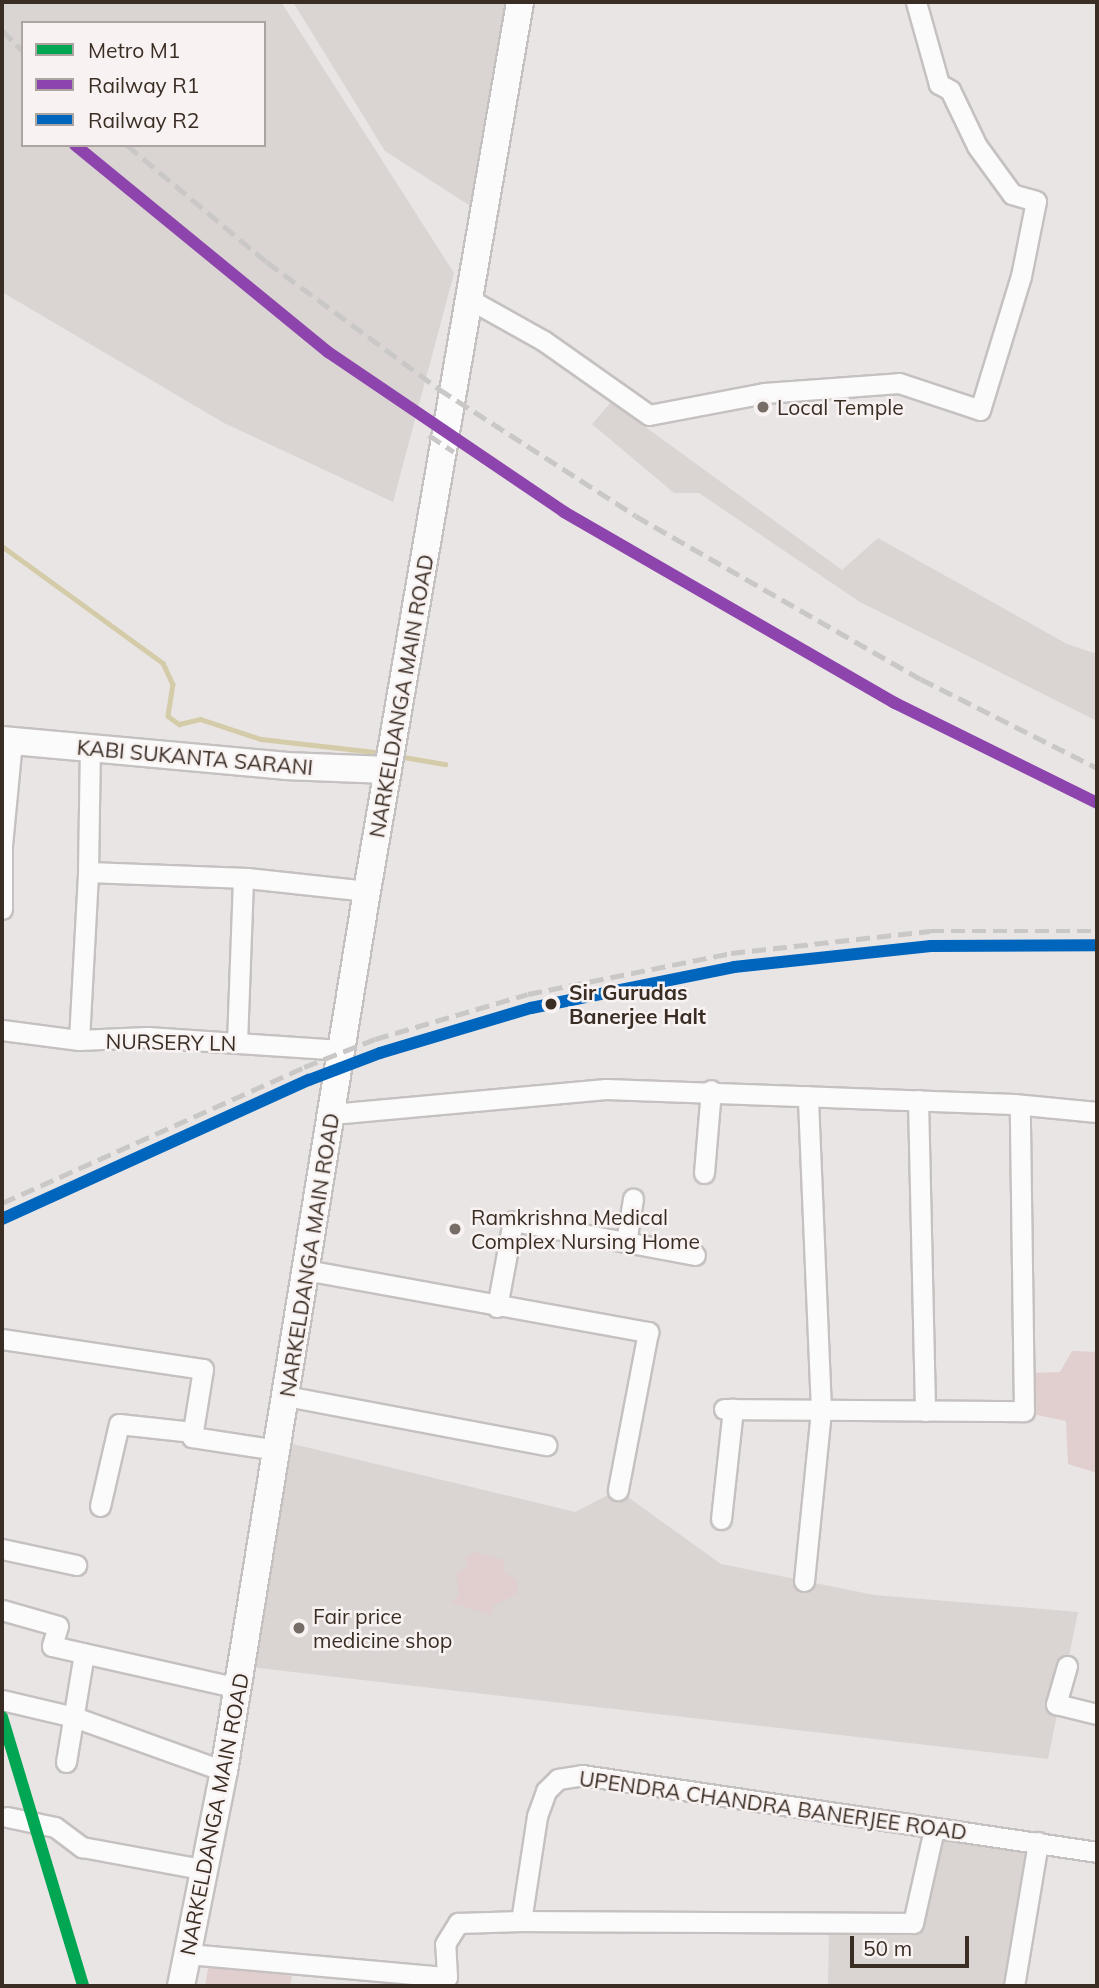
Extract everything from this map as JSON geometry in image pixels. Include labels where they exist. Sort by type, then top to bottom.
[{"type":"main road","points":[[469,299],[520,2]]},
{"type":"main road","name":"NARKELDANGA MAIN ROAD","points":[[181,1986],[206,1870],[239,1688],[367,891],[469,299]]},
{"type":"main road","name":"KABI SUKANTA SARANI","points":[[7,741],[388,770]]},
{"type":"street","points":[[469,299],[544,341],[649,415],[764,393],[899,383],[980,410],[1021,276],[1036,201],[1012,194],[977,146],[950,90],[939,84],[916,2]]},
{"type":"street","points":[[2,909],[7,741]]},
{"type":"street","points":[[79,1040],[89,872],[89,749]]},
{"type":"street","points":[[89,872],[243,880],[367,891]]},
{"type":"street","points":[[237,1043],[243,880]]},
{"type":"street","name":"NURSERY LN","points":[[2,1030],[79,1040],[147,1037],[341,1050]]},
{"type":"street","points":[[332,1114],[606,1088],[918,1100],[1097,1112]]},
{"type":"street","points":[[704,1173],[711,1090]]},
{"type":"street","points":[[804,1581],[821,1410],[808,1096]]},
{"type":"street","points":[[918,1100],[925,1411]]},
{"type":"street","points":[[721,1519],[728,1409],[1024,1411],[1020,1107]]},
{"type":"street","points":[[626,1242],[634,1199]]},
{"type":"street","points":[[497,1307],[513,1221],[695,1255]]},
{"type":"street","points":[[306,1270],[416,1287],[497,1307],[648,1332],[618,1490]]},
{"type":"street","points":[[2,1339],[203,1369],[192,1437],[277,1450]]},
{"type":"street","points":[[286,1396],[546,1445]]},
{"type":"street","points":[[100,1506],[119,1424],[193,1432]]},
{"type":"street","points":[[2,1549],[76,1565]]},
{"type":"street","points":[[2,1609],[58,1626],[52,1646],[239,1688]]},
{"type":"street","points":[[66,1762],[84,1653]]},
{"type":"street","points":[[1067,1666],[1056,1704],[1097,1714]]},
{"type":"street","points":[[2,1700],[74,1717],[225,1770]]},
{"type":"street","name":"UPENDRA CHANDRA BANERJEE ROAD","points":[[521,1921],[537,1816],[546,1791],[558,1779],[582,1775],[1097,1853]]},
{"type":"street","points":[[7,1817],[55,1827],[82,1847],[206,1870]]},
{"type":"street","points":[[188,1954],[447,1977],[445,1944],[458,1923],[913,1923],[934,1829]]},
{"type":"street","points":[[1014,1986],[1038,1842]]},
{"type":"shaded area","points":[[2,2],[281,2],[454,273],[393,502],[224,423],[2,292]]},
{"type":"shaded area","points":[[293,2],[510,2],[475,209],[385,151]]},
{"type":"shaded area","points":[[611,402],[842,570],[878,538],[1067,644],[1097,654],[1097,721],[860,602],[699,493],[674,493],[592,424]]},
{"type":"shaded area","points":[[1072,1351],[1097,1352],[1097,1473],[1068,1464],[1066,1421],[1032,1414],[1029,1373],[1060,1372]]},
{"type":"shaded area","points":[[272,1439],[575,1512],[618,1490],[721,1564],[874,1595],[1078,1612],[1048,1759],[242,1666]]},
{"type":"shaded area","points":[[475,1552],[504,1560],[503,1572],[517,1580],[518,1593],[493,1606],[491,1615],[451,1603],[459,1595],[456,1574],[468,1565],[465,1557]]},
{"type":"shaded area","points":[[937,1836],[1034,1849],[1005,1986],[828,1986],[829,1928],[921,1927]]},
{"type":"shaded area","points":[[209,1963],[292,1976],[290,1986],[205,1986]]},
{"type":"waterway","points":[[2,546],[163,663],[173,684],[168,716],[179,724],[200,719],[261,739],[383,753]]},
{"type":"waterway","points":[[398,756],[445,764]]},
{"type":"railway","points":[[2,30],[21,49]]},
{"type":"railway","points":[[129,147],[267,262],[439,389],[636,516],[921,679],[1097,768]]},
{"type":"railway","points":[[429,435],[454,452]]},
{"type":"railway","points":[[2,1203],[304,1067],[375,1039],[528,994],[731,953],[930,931],[1097,931]]},
{"type":"railway","points":[[2,1219],[309,1080],[380,1053],[531,1008],[734,967],[931,946],[1097,945]]},
{"type":"metro line","name":"M1","points":[[2,1717],[83,1986]]},
{"type":"rail line","name":"R1","points":[[77,147],[328,352],[564,512],[895,703],[1097,803]]},
{"type":"rail line","name":"R2","points":[[2,1219],[309,1080],[380,1053],[531,1008],[734,967],[931,946],[1097,945]]},
{"type":"place","name":"Local Temple","points":[[763,407]]},
{"type":"place","name":"Sir Gurudas Banerjee Halt","points":[[551,1004]]},
{"type":"place","name":"Ramkrishna Medical Complex Nursing Home","points":[[455,1229]]},
{"type":"place","name":"Fair price medicine shop","points":[[299,1628]]}]
